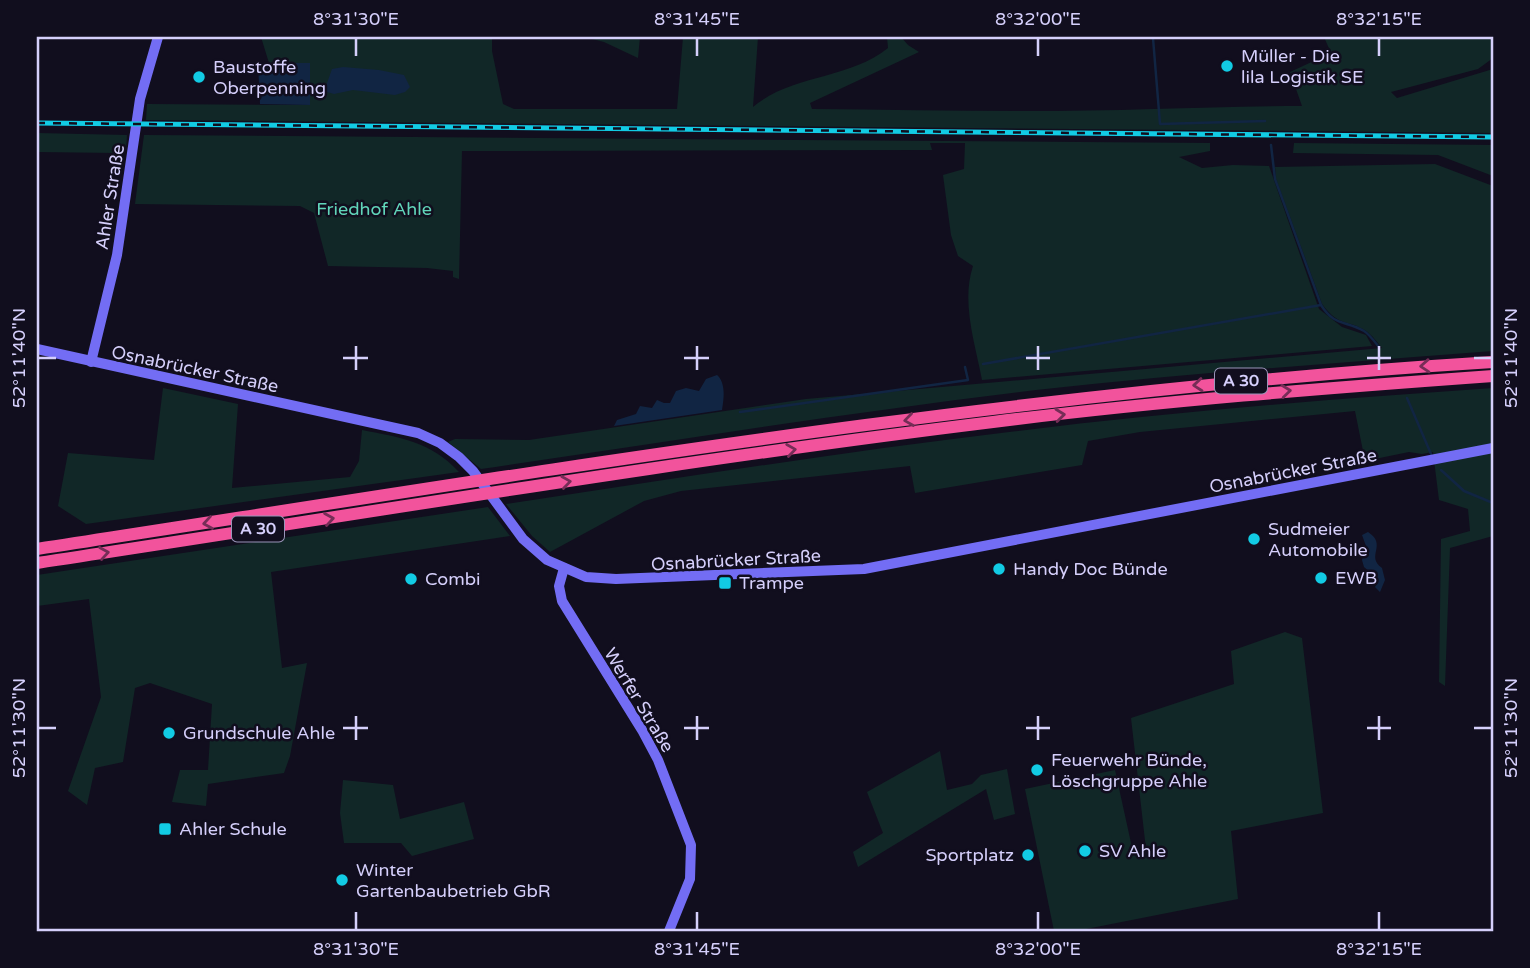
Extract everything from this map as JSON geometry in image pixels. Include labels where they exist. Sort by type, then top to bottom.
[{"type":"highway","name":"A 30","points":[[37,563],[1166,388],[1493,362]]},
{"type":"highway","name":"A 30","points":[[37,549],[489,480],[984,416],[1493,376]]},
{"type":"main road","name":"Ahler Straße","points":[[91,362],[117,255],[140,99],[158,37]]},
{"type":"main road","name":"Osnabrücker Straße","points":[[37,349],[429,437],[473,471],[523,539],[547,559],[586,577],[646,579],[864,569],[1493,448]]},
{"type":"main road","name":"Werfer Straße","points":[[564,568],[559,586],[562,601],[642,730],[663,772],[691,845],[690,879],[669,931]]},
{"type":"green space","points":[[261,37],[492,37],[492,51],[503,104],[514,109],[677,109],[683,37],[758,37],[753,107],[785,88],[856,66],[888,48],[887,37],[901,37],[919,52],[810,103],[812,109],[1025,111],[1302,106],[1290,72],[1331,53],[1324,37],[1493,37],[1493,58],[1478,69],[1391,92],[1397,98],[1493,69],[1493,133],[146,120],[147,104],[309,105],[309,63],[269,63]]},
{"type":"green space","points":[[584,37],[640,37],[638,58],[604,42]]},
{"type":"green space","points":[[37,133],[127,135],[126,150],[118,153],[37,152]]},
{"type":"green space","name":"Friedhof Ahle","points":[[144,135],[1210,143],[1210,151],[1179,157],[1202,168],[1269,166],[1319,309],[1342,327],[1366,335],[1372,346],[982,380],[969,308],[968,294],[973,266],[958,256],[951,235],[943,175],[964,169],[965,143],[930,143],[932,150],[462,151],[459,279],[453,277],[453,271],[427,268],[328,266],[314,213],[300,206],[135,204]]},
{"type":"green space","points":[[1294,143],[1493,145],[1493,176],[1438,155],[1293,153]]},
{"type":"green space","points":[[1435,164],[1493,186],[1493,351],[1207,373],[1036,390],[481,469],[448,442],[455,439],[529,440],[806,399],[1382,348],[1366,331],[1334,317],[1322,304],[1276,179],[1275,167]]},
{"type":"green space","points":[[163,388],[238,404],[232,488],[350,477],[359,461],[362,430],[415,442],[437,453],[459,472],[86,524],[58,506],[68,453],[154,460]]},
{"type":"green space","points":[[1493,388],[1493,536],[1450,548],[1445,686],[1439,682],[1441,539],[1470,531],[1468,509],[1439,500],[1433,452],[1409,452],[1365,461],[1355,411],[1140,432],[1088,441],[1082,465],[915,493],[910,466],[681,491],[644,501],[550,552],[532,536],[506,504],[820,457],[1069,425],[1251,407]]},
{"type":"green space","points":[[488,507],[510,536],[271,572],[282,668],[307,663],[290,756],[284,773],[208,784],[206,806],[172,802],[180,770],[208,770],[212,704],[150,683],[135,688],[123,762],[95,768],[87,805],[68,791],[101,697],[89,599],[37,606],[37,575]]},
{"type":"green space","points":[[1285,632],[1302,638],[1323,813],[1231,831],[1238,899],[1076,931],[1054,931],[1025,789],[1115,770],[1133,852],[1146,849],[1131,718],[1234,684],[1231,651]]},
{"type":"green space","points":[[940,751],[947,790],[972,784],[981,775],[1007,769],[1015,814],[994,820],[986,789],[858,867],[853,852],[883,833],[867,792]]},
{"type":"green space","points":[[343,780],[393,785],[400,819],[464,802],[474,839],[412,856],[401,843],[344,843],[340,813]]},
{"type":"water","points":[[258,63],[310,63],[310,105],[260,104]]},
{"type":"water","points":[[343,67],[404,75],[410,87],[395,95],[353,90],[334,94],[327,92],[326,86],[332,69]]},
{"type":"water","points":[[717,375],[723,387],[722,410],[614,426],[617,420],[636,414],[640,406],[652,408],[657,400],[670,403],[676,391],[686,388],[699,391],[706,379]]},
{"type":"water","points":[[1368,532],[1376,541],[1375,559],[1382,568],[1385,580],[1380,592],[1375,587],[1378,582],[1376,577],[1364,567],[1362,560],[1366,546],[1362,535]]},
{"type":"waterway","points":[[1153,38],[1160,124],[1265,121]]},
{"type":"waterway","points":[[1271,145],[1275,179],[1321,305],[1331,317],[1366,332],[1379,347]]},
{"type":"waterway","points":[[983,364],[1321,305]]},
{"type":"waterway","points":[[740,412],[968,380],[965,367]]},
{"type":"waterway","points":[[1407,398],[1431,454]]},
{"type":"waterway","points":[[1441,470],[1464,491],[1493,503]]},
{"type":"railway","points":[[37,123],[1493,137]]},
{"type":"place","name":"Müller - Die lila Logistik SE","points":[[1227,66]]},
{"type":"place","name":"Baustoffe Oberpenning","points":[[199,77]]},
{"type":"place","name":"Sudmeier Automobile","points":[[1254,539]]},
{"type":"place","name":"Handy Doc Bünde","points":[[999,569]]},
{"type":"place","name":"EWB","points":[[1321,578]]},
{"type":"place","name":"Combi","points":[[411,579]]},
{"type":"place","name":"Trampe","points":[[725,583]]},
{"type":"place","name":"Grundschule Ahle","points":[[169,733]]},
{"type":"place","name":"Feuerwehr Bünde, Löschgruppe Ahle","points":[[1037,770]]},
{"type":"place","name":"Ahler Schule","points":[[165,829]]},
{"type":"place","name":"SV Ahle","points":[[1085,851]]},
{"type":"place","name":"Sportplatz","points":[[1028,855]]},
{"type":"place","name":"Winter Gartenbaubetrieb GbR","points":[[342,880]]}]
